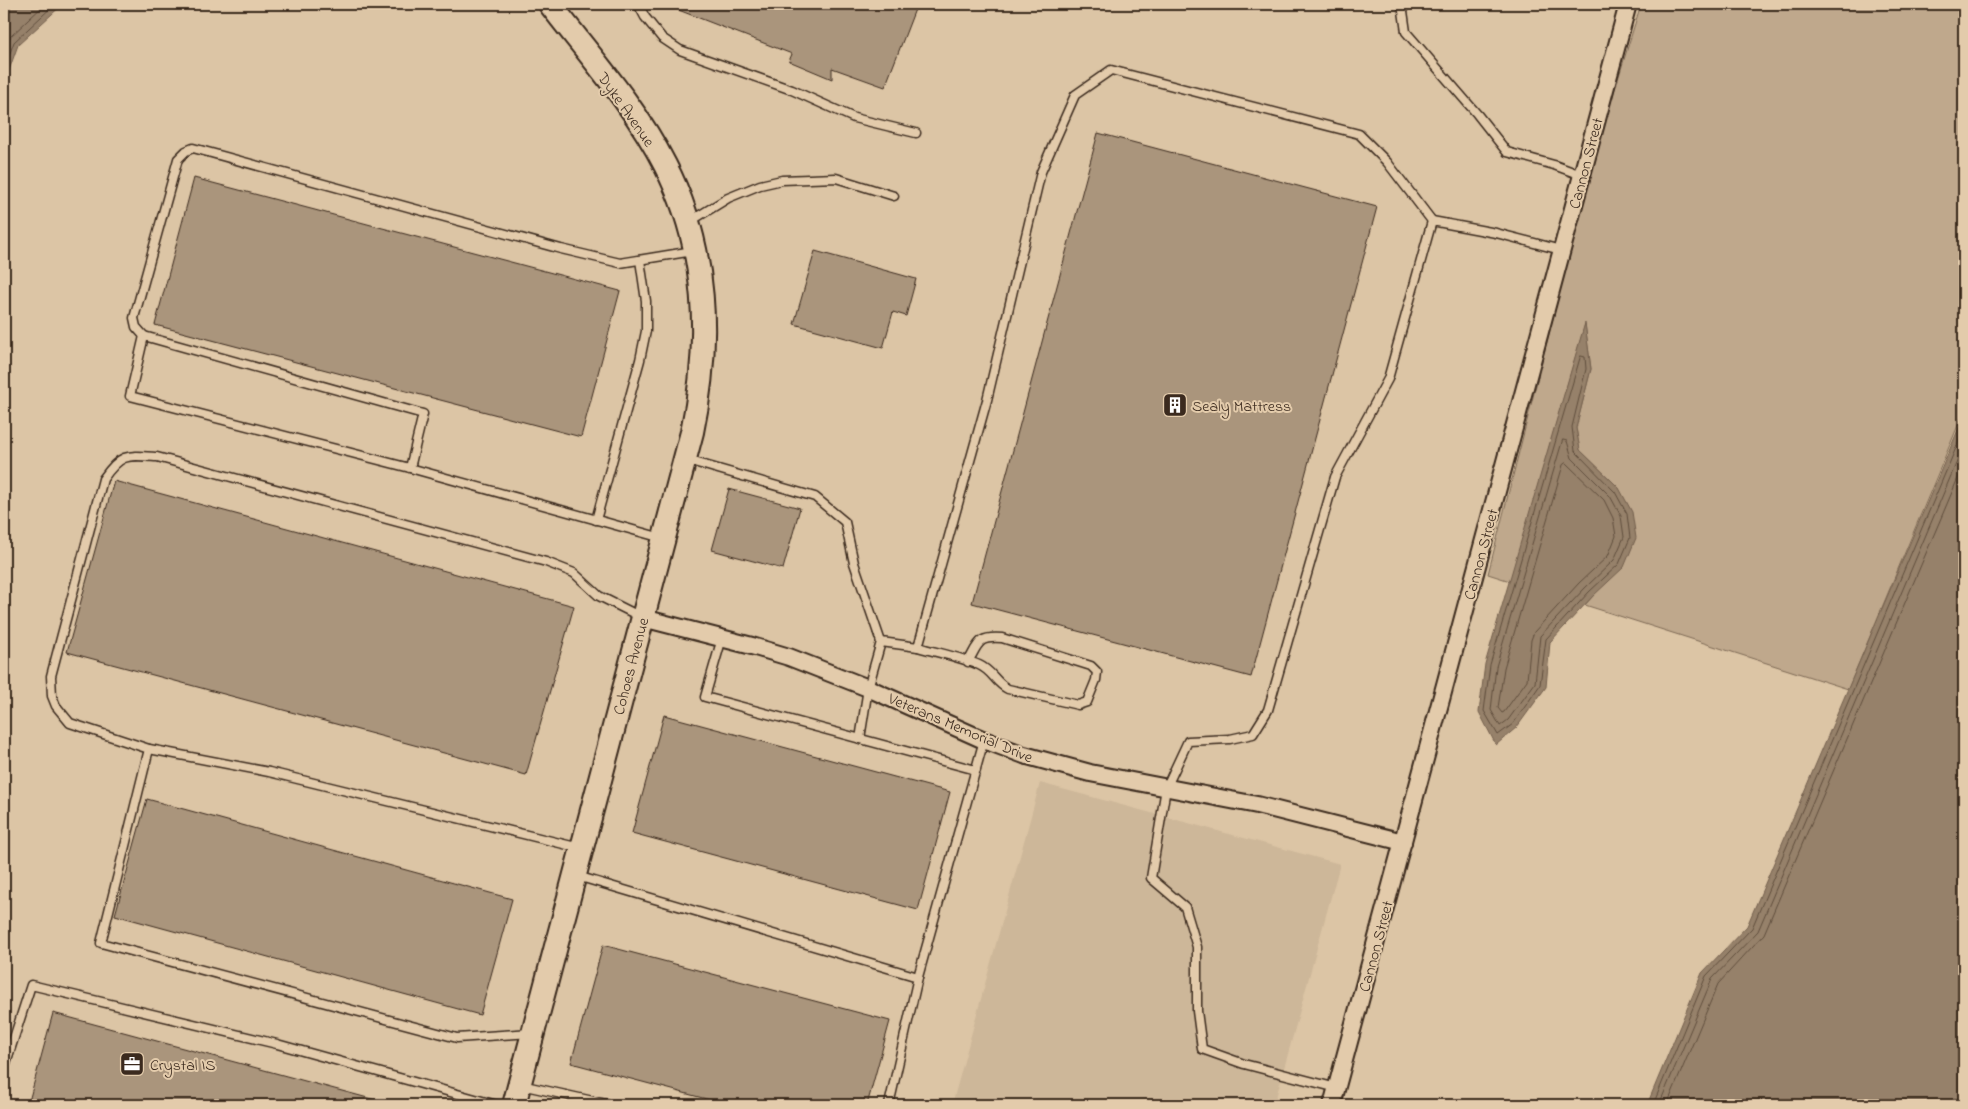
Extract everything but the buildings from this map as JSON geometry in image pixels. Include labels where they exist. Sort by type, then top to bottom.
[{"type":"street","name":"Dyke Avenue","points":[[550,4],[630,108],[649,136],[666,165],[688,223]]},
{"type":"street","name":"Cannon Street","points":[[1332,1105],[1628,4]]},
{"type":"street","name":"Cohoes Avenue","points":[[516,1095],[685,459],[700,396],[704,360],[705,322],[702,288],[688,223]]},
{"type":"street","name":"Veterans Memorial Drive","points":[[643,618],[789,657],[868,688],[984,740],[1024,755],[1090,773],[1257,805],[1403,842]]},
{"type":"lane","points":[[638,4],[645,17],[662,38],[680,50],[792,90],[854,118],[916,133]]},
{"type":"lane","points":[[1402,4],[1406,32],[1477,114],[1507,152],[1582,175]]},
{"type":"lane","points":[[918,648],[984,409],[1041,172],[1075,95],[1111,70],[1358,134],[1387,162],[1432,221],[1496,233],[1562,250]]},
{"type":"lane","points":[[410,468],[423,414],[144,336],[136,327],[134,318],[178,158],[186,151],[193,148],[561,249],[620,263],[695,251]]},
{"type":"lane","points":[[688,223],[728,198],[760,185],[782,180],[836,178],[894,196]]},
{"type":"lane","points":[[1337,1088],[1244,1064],[1202,1049],[1198,1011],[1197,947],[1186,906],[1151,878],[1166,788],[1188,741],[1230,739],[1253,734],[1268,710],[1335,477],[1388,379],[1432,221]]},
{"type":"lane","points":[[596,520],[640,360],[646,331],[646,302],[640,260]]},
{"type":"lane","points":[[144,336],[130,396],[410,468],[664,538]]},
{"type":"lane","points":[[582,849],[269,772],[149,749],[70,723],[56,706],[52,696],[51,676],[103,479],[114,463],[130,455],[157,457],[546,562],[574,573],[599,596],[643,618]]},
{"type":"lane","points":[[685,459],[815,497],[845,522],[854,563],[881,642],[868,688],[860,738]]},
{"type":"lane","points":[[881,642],[918,648],[978,665],[991,672],[999,685],[1008,689],[1078,705],[1086,702],[1096,672],[1091,666],[996,637],[989,637],[981,641],[968,662]]},
{"type":"lane","points":[[722,638],[705,698],[976,770]]},
{"type":"lane","points":[[889,1105],[918,977],[984,740]]},
{"type":"lane","points":[[149,749],[102,943],[457,1038],[533,1033]]},
{"type":"lane","points":[[575,875],[918,977]]},
{"type":"lane","points":[[4,1069],[31,984],[276,1044],[497,1105]]},
{"type":"lane","points":[[516,1095],[611,1105]]},
{"type":"shaded area","points":[[1641,4],[1964,4],[1964,411],[1848,689],[1585,605],[1593,596],[1619,488],[1580,450],[1576,428],[1591,369],[1585,324],[1510,581],[1488,574],[1593,161]]},
{"type":"shaded area","points":[[1040,783],[1340,864],[1274,1105],[952,1105]]},
{"type":"water","points":[[4,4],[63,4],[18,45],[4,84]]},
{"type":"water","points":[[1585,323],[1591,369],[1576,428],[1580,450],[1619,488],[1632,512],[1636,538],[1624,567],[1593,596],[1550,642],[1546,687],[1517,727],[1496,745],[1479,712],[1485,664]]},
{"type":"water","points":[[1964,416],[1964,1105],[1647,1105],[1702,973],[1747,926]]},
{"type":"place","name":"Sealy Mattress","points":[[1175,405]]},
{"type":"place","name":"Crystal IS","points":[[132,1064]]}]
